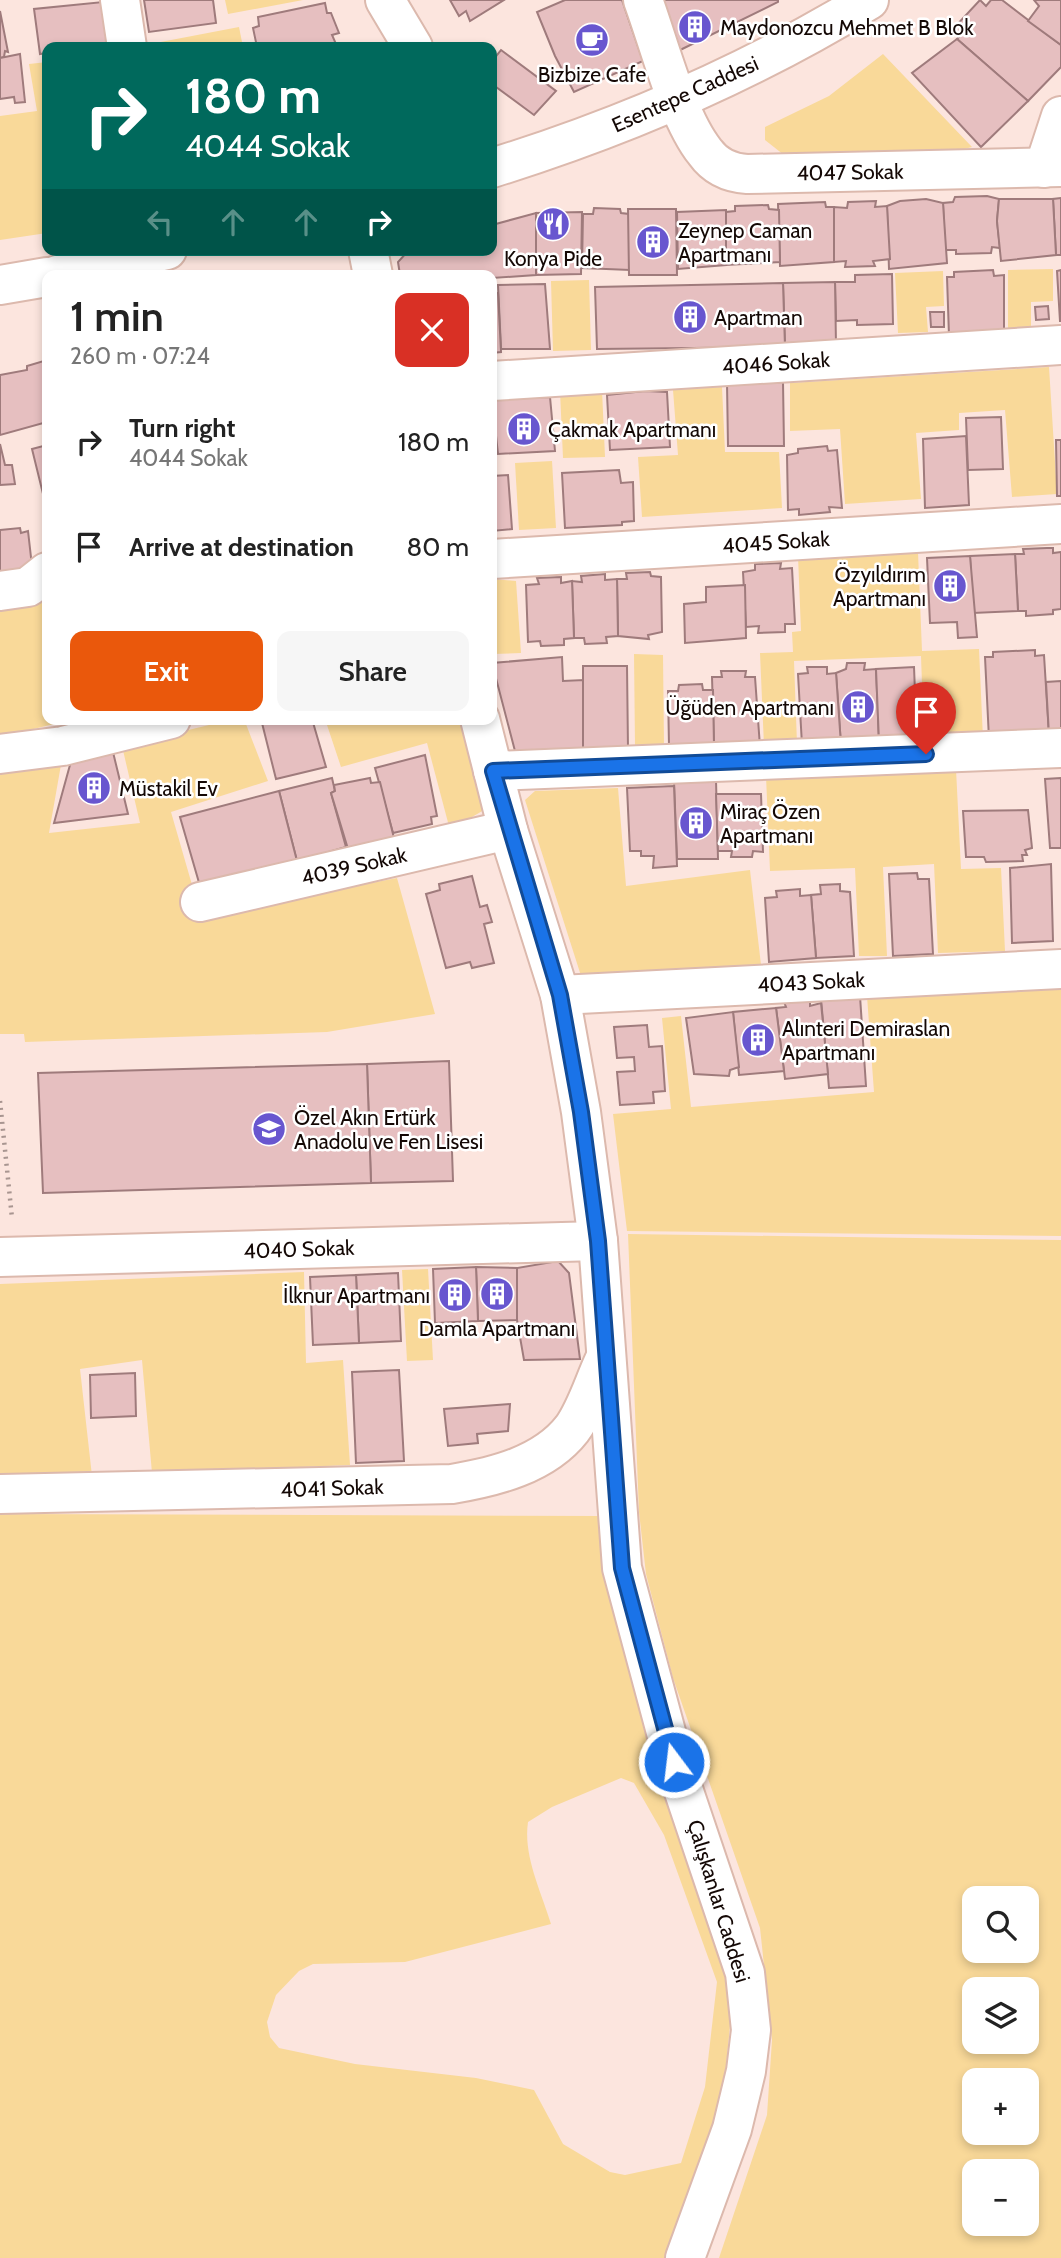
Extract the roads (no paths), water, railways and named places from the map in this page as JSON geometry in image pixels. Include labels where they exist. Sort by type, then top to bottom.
[{"type":"street","points":[[120,0],[126,42]]},
{"type":"street","points":[[385,0],[410,42]]},
{"type":"street","name":"4047 Sokak","points":[[643,0],[678,99],[704,151],[723,168],[736,173],[1052,168]]},
{"type":"street","name":"Esentepe Caddesi","points":[[497,166],[578,141],[678,99],[806,38],[869,0]]},
{"type":"street","points":[[1052,168],[1061,116]]},
{"type":"street","points":[[79,270],[139,256]]},
{"type":"street","points":[[0,285],[42,278]]},
{"type":"street","name":"4046 Sokak","points":[[497,381],[1061,345]]},
{"type":"street","name":"4045 Sokak","points":[[497,559],[1061,524]]},
{"type":"street","points":[[0,591],[28,587],[42,576]]},
{"type":"street","points":[[0,754],[63,746],[147,725]]},
{"type":"street","name":"Çalışkanlar Caddesi","points":[[482,725],[508,830],[560,995],[581,1112],[598,1241],[622,1568],[674,1762],[745,1973],[751,2030],[746,2071],[732,2129],[685,2258]]},
{"type":"street","points":[[493,771],[1061,748]]},
{"type":"street","name":"4039 Sokak","points":[[200,902],[508,830]]},
{"type":"street","name":"4043 Sokak","points":[[560,995],[1061,969]]},
{"type":"street","name":"4040 Sokak","points":[[8,1257],[598,1241]]},
{"type":"street","name":"4041 Sokak","points":[[0,1494],[438,1485],[473,1481],[528,1464],[556,1444],[572,1429],[605,1359]]},
{"type":"place","name":"Maydonozcu Mehmet B Blok","points":[[695,27]]},
{"type":"place","name":"Bizbize Cafe","points":[[592,40]]},
{"type":"place","name":"Konya Pide","points":[[553,224]]},
{"type":"place","name":"Zeynep Caman Apartmanı","points":[[653,242]]},
{"type":"place","name":"Apartman","points":[[690,317]]},
{"type":"place","name":"Çakmak Apartmanı","points":[[524,429]]},
{"type":"place","name":"Özyıldırım Apartmanı","points":[[950,586]]},
{"type":"place","name":"Üğüden Apartmanı","points":[[858,707]]},
{"type":"place","name":"Müstakil Ev","points":[[94,788]]},
{"type":"place","name":"Miraç Özen Apartmanı","points":[[696,823]]},
{"type":"place","name":"Alınteri Demiraslan Apartmanı","points":[[758,1040]]},
{"type":"place","name":"Özel Akın Ertürk Anadolu ve Fen Lisesi","points":[[269,1129]]},
{"type":"place","name":"Damla Apartmanı","points":[[497,1294]]},
{"type":"place","name":"İlknur Apartmanı","points":[[455,1295]]}]
